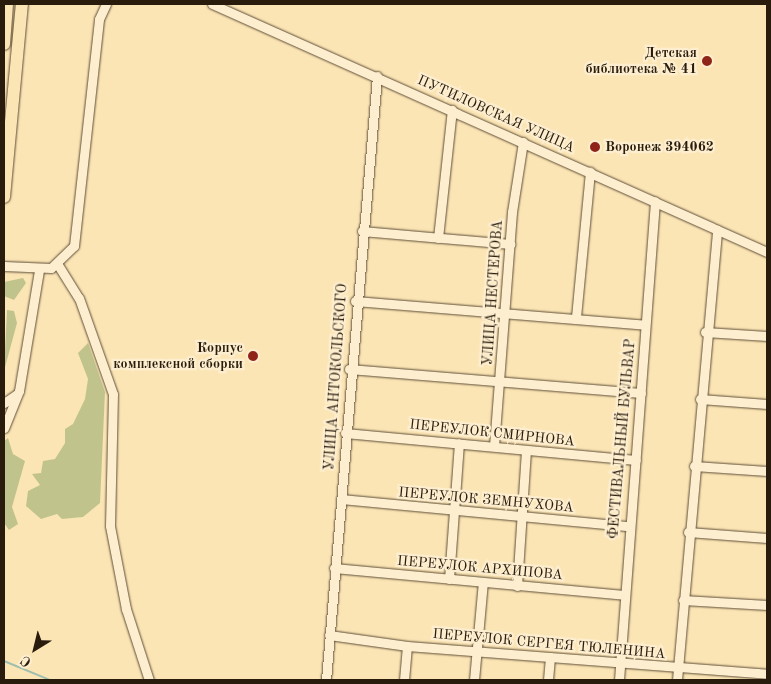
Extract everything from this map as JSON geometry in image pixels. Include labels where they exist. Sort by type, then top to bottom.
[{"type":"highway","points":[[4,44],[7,4]]},
{"type":"highway","points":[[4,197],[22,4]]},
{"type":"street","points":[[4,266],[39,270],[58,265],[77,237],[99,19],[106,4]]},
{"type":"street","name":"ПУТИЛОВСКАЯ УЛИЦА","points":[[212,4],[377,76],[767,252]]},
{"type":"street","name":"УЛИЦА АНТОКОЛЬСКОГО","points":[[326,680],[341,499],[349,369],[377,76]]},
{"type":"street","points":[[438,238],[452,110]]},
{"type":"street","name":"УЛИЦА НЕСТЕРОВА","points":[[494,446],[502,380],[504,313],[510,244],[523,142]]},
{"type":"street","points":[[576,317],[590,172]]},
{"type":"street","name":"ФЕСТИВАЛЬНЫЙ БУЛЬВАР","points":[[620,680],[629,526],[636,460],[656,201]]},
{"type":"street","points":[[677,680],[705,332],[717,230]]},
{"type":"street","points":[[362,231],[510,244]]},
{"type":"street","points":[[58,265],[79,298],[113,394],[110,526],[126,610],[149,680]]},
{"type":"street","points":[[4,428],[19,392],[39,270]]},
{"type":"street","points":[[355,301],[576,317],[645,325]]},
{"type":"street","points":[[705,332],[767,336]]},
{"type":"street","points":[[349,369],[502,380],[641,393]]},
{"type":"street","points":[[4,403],[19,392]]},
{"type":"street","points":[[700,399],[767,404]]},
{"type":"street","name":"ПЕРЕУЛОК СМИРНОВА","points":[[345,433],[494,446],[526,452],[636,460]]},
{"type":"street","points":[[449,579],[459,443]]},
{"type":"street","points":[[517,586],[526,452]]},
{"type":"street","points":[[694,466],[767,471]]},
{"type":"street","name":"ПЕРЕУЛОК ЗЕМНУХОВА","points":[[341,499],[522,518],[629,526]]},
{"type":"street","points":[[688,532],[767,538]]},
{"type":"street","name":"ПЕРЕУЛОК АРХИПОВА","points":[[334,568],[624,595]]},
{"type":"street","points":[[474,680],[484,582]]},
{"type":"street","points":[[683,600],[767,605]]},
{"type":"street","name":"ПЕРЕУЛОК СЕРГЕЯ ТЮЛЕНИНА","points":[[329,635],[407,646],[478,650],[677,669],[767,674]]},
{"type":"street","points":[[404,680],[407,646]]},
{"type":"street","points":[[548,680],[550,657]]},
{"type":"green space","points":[[23,278],[26,283],[14,300],[4,296],[4,282]]},
{"type":"green space","points":[[7,310],[14,311],[17,323],[4,371]]},
{"type":"green space","points":[[88,343],[105,392],[100,503],[83,517],[62,519],[57,514],[41,519],[26,506],[28,491],[40,485],[32,474],[41,473],[43,461],[55,459],[65,443],[65,429],[73,424],[85,399],[88,379],[78,353]]},
{"type":"green space","points":[[8,438],[13,454],[25,461],[12,507],[18,524],[9,530],[4,523],[4,441]]},
{"type":"waterway","points":[[4,661],[50,680]]},
{"type":"place","name":"Детская библиотека № 41","points":[[707,61]]},
{"type":"place","name":"Воронеж 394062","points":[[595,147]]},
{"type":"place","name":"Корпус комплексной сборки","points":[[253,356]]}]
